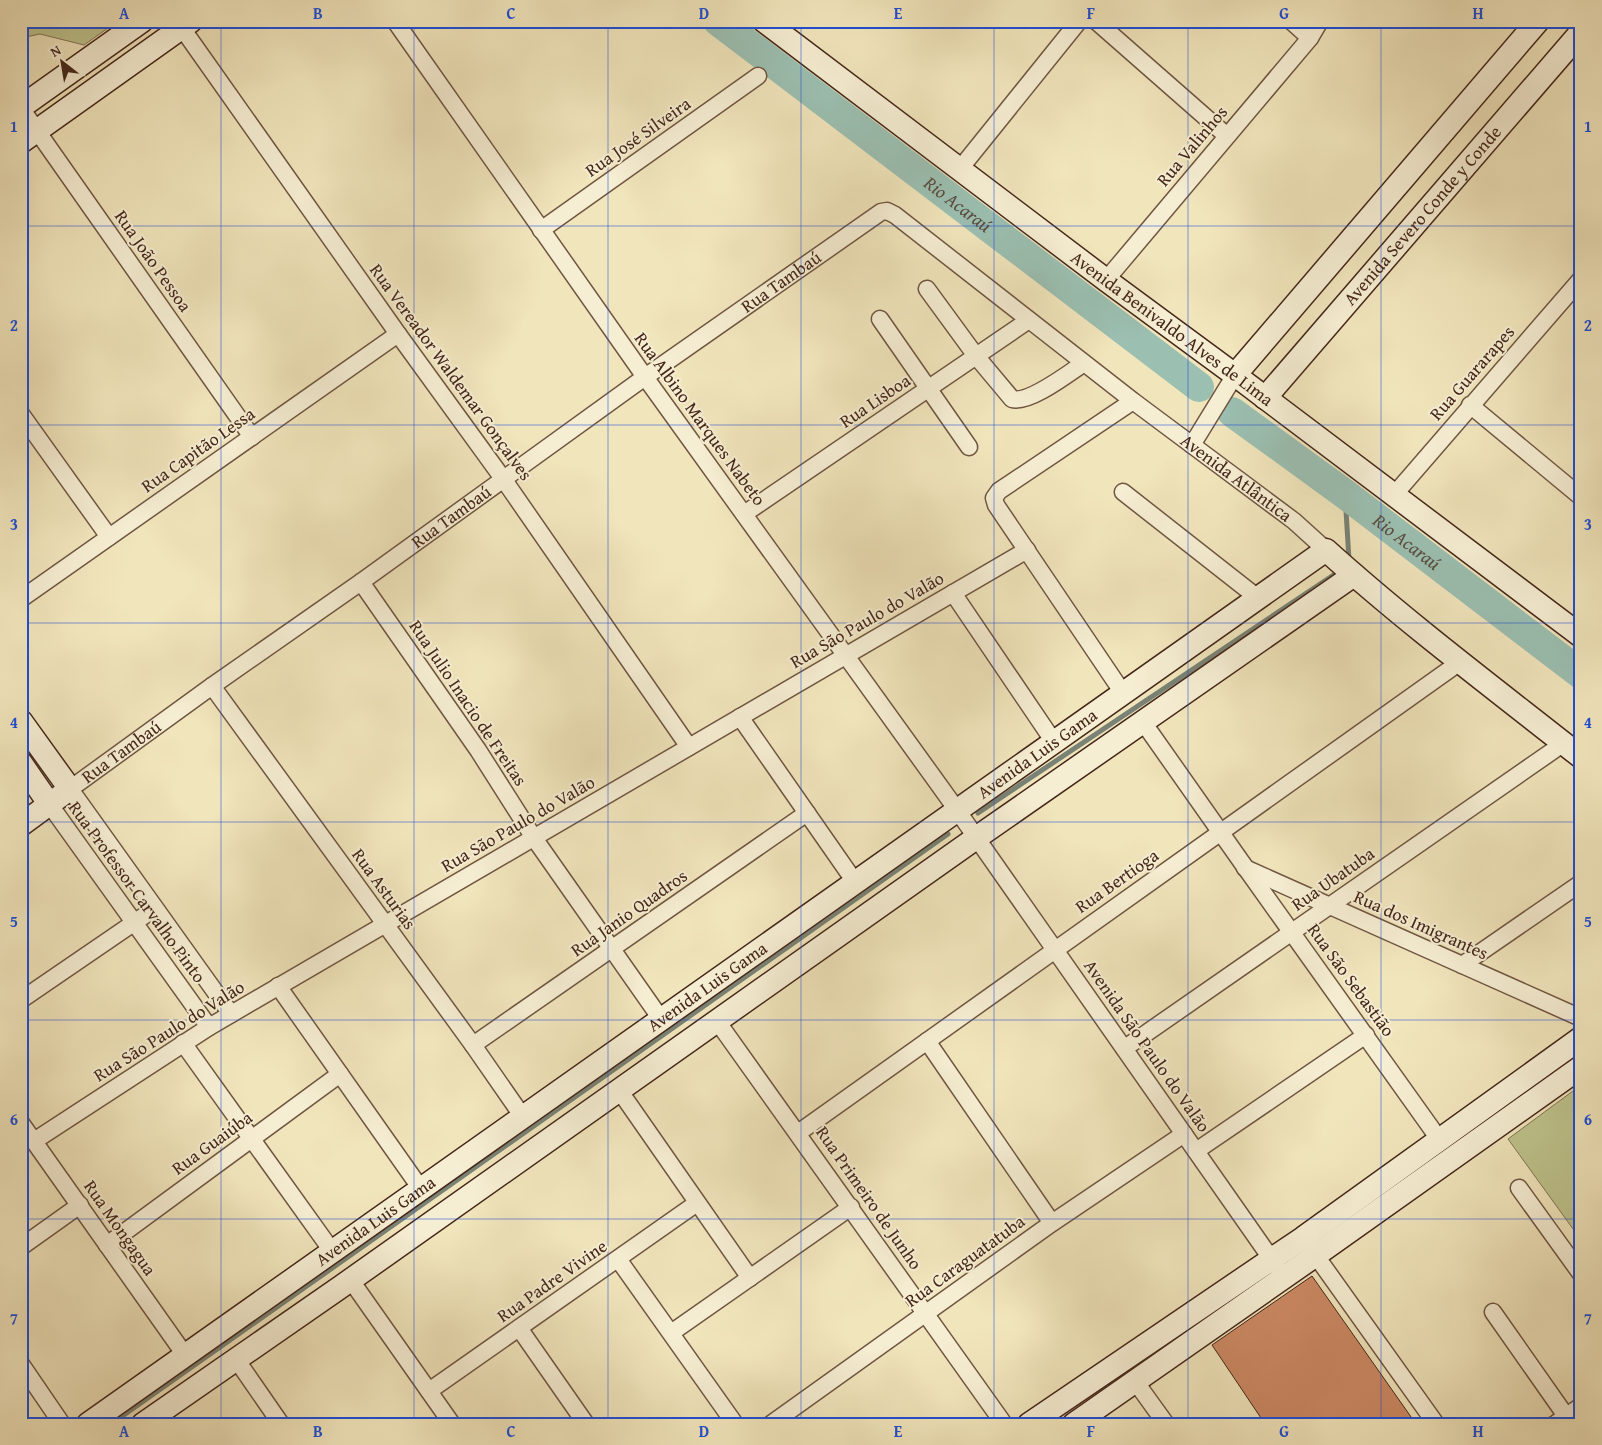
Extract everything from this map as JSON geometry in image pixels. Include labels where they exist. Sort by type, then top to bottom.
[{"type":"street","points":[[21,108],[142,21]]},
{"type":"street","name":"Rua Albino Marques Nabeto","points":[[395,21],[645,377],[976,838]]},
{"type":"street","name":"Avenida Benivaldo Alves de Lima","points":[[764,21],[958,170],[1106,280],[1231,381],[1265,398],[1581,636]]},
{"type":"street","points":[[958,170],[1079,21]]},
{"type":"street","points":[[1096,21],[1227,136]]},
{"type":"street","points":[[1291,21],[1310,38]]},
{"type":"street","name":"Rua Valinhos","points":[[1106,280],[1310,38],[1320,21]]},
{"type":"street","points":[[1192,446],[1231,381],[1538,21]]},
{"type":"street","points":[[29,136],[184,23]]},
{"type":"street","name":"Rua Vereador Waldemar Gonçalves","points":[[184,23],[398,334],[504,480],[689,747]]},
{"type":"street","name":"Avenida Severo Conde y Conde","points":[[1265,398],[1577,42]]},
{"type":"street","name":"Rua José Silveira","points":[[541,230],[758,76]]},
{"type":"street","name":"Rua João Pessoa","points":[[21,108],[29,136],[252,437]]},
{"type":"street","name":"Avenida Atlântica","points":[[884,211],[895,215],[1133,401],[1294,521],[1354,575],[1572,750]]},
{"type":"street","name":"Rua Tambaú","points":[[21,825],[212,686],[504,480],[645,377],[877,214],[884,211]]},
{"type":"street","name":"Rua Guararapes","points":[[1394,495],[1470,405],[1579,284]]},
{"type":"street","points":[[927,289],[976,356],[1012,399],[1017,401],[1032,396],[1084,363]]},
{"type":"street","points":[[880,319],[969,447]]},
{"type":"street","name":"Rua Lisboa","points":[[744,514],[1029,320]]},
{"type":"street","name":"Rua Capitão Lessa","points":[[21,599],[398,334]]},
{"type":"street","points":[[1123,693],[996,505],[994,498],[999,491],[1133,401]]},
{"type":"street","points":[[1470,405],[1581,498]]},
{"type":"street","points":[[21,414],[109,538]]},
{"type":"street","points":[[1123,492],[1258,598]]},
{"type":"street","name":"Rua São Paulo do Valão","points":[[34,1141],[209,1027],[1027,550]]},
{"type":"street","name":"Avenida Luis Gama","points":[[88,1424],[1326,550]]},
{"type":"street","name":"Avenida Luis Gama","points":[[143,1424],[976,838],[1354,575]]},
{"type":"street","name":"Rua Julio Inacio de Freitas","points":[[361,582],[478,750],[534,838],[661,1019]]},
{"type":"street","points":[[953,593],[1054,742]]},
{"type":"street","name":"Rua Bertioga","points":[[798,1133],[1460,662]]},
{"type":"street","name":"Rua Asturias","points":[[212,686],[473,1045],[523,1117]]},
{"type":"street","points":[[740,717],[855,882]]},
{"type":"street","points":[[21,721],[70,789]]},
{"type":"street","name":"Rua São Sebastião","points":[[1143,722],[1439,1140]]},
{"type":"street","name":"Rua Ubatuba","points":[[1124,1048],[1330,906],[1572,750]]},
{"type":"street","points":[[21,763],[50,804]]},
{"type":"street","name":"Rua Professor Carvalho Pinto","points":[[70,789],[154,909],[231,1014]]},
{"type":"street","name":"Rua Professor Carvalho Pinto","points":[[50,804],[209,1027]]},
{"type":"street","name":"Rua Janio Quadros","points":[[473,1045],[807,813]]},
{"type":"street","name":"Avenida São Paulo do Valão","points":[[976,838],[1278,1268]]},
{"type":"street","name":"Rua dos Imigrantes","points":[[1244,867],[1581,1018]]},
{"type":"street","points":[[1462,965],[1581,883]]},
{"type":"street","points":[[21,1000],[154,909]]},
{"type":"street","points":[[278,986],[420,1189]]},
{"type":"street","name":"Rua Primeiro de Junho","points":[[717,1021],[1004,1424]]},
{"type":"street","points":[[1196,1151],[1366,1035]]},
{"type":"street","points":[[1310,1247],[1439,1140],[1581,1038]]},
{"type":"street","points":[[927,1041],[1052,1223]]},
{"type":"street","points":[[183,1043],[332,1251]]},
{"type":"street","points":[[1029,1424],[1278,1268],[1581,1067]]},
{"type":"street","name":"Rua Guaiúba","points":[[107,1245],[340,1074]]},
{"type":"street","points":[[619,1090],[750,1278]]},
{"type":"street","name":"Rua Mongagua","points":[[21,1123],[185,1355]]},
{"type":"street","name":"Rua Caraguatatuba","points":[[771,1424],[1052,1223],[1184,1134]]},
{"type":"street","points":[[1519,1188],[1581,1274]]},
{"type":"street","name":"Rua Padre Vivine","points":[[429,1391],[697,1203]]},
{"type":"street","points":[[21,1247],[80,1206]]},
{"type":"street","points":[[671,1333],[851,1207]]},
{"type":"street","points":[[1310,1247],[1436,1424]]},
{"type":"street","points":[[618,1259],[735,1424]]},
{"type":"street","points":[[1074,1424],[1135,1381],[1278,1268]]},
{"type":"street","points":[[350,1280],[452,1424]]},
{"type":"street","points":[[1493,1312],[1561,1420],[1581,1406]]},
{"type":"street","points":[[519,1328],[586,1424]]},
{"type":"street","points":[[236,1360],[281,1424]]},
{"type":"street","points":[[21,1364],[62,1424]]},
{"type":"street","points":[[1135,1381],[1166,1424]]},
{"type":"green space","points":[[21,21],[118,21],[84,45],[40,34],[21,38]]},
{"type":"green space","points":[[1581,1085],[1581,1240],[1508,1139]]},
{"type":"building","points":[[1312,1276],[1416,1424],[1265,1424],[1212,1345]]},
{"type":"waterway","name":"Rio Acaraú","points":[[718,21],[1199,387]]},
{"type":"waterway","name":"Rio Acaraú","points":[[1232,412],[1345,494],[1581,674]]},
{"type":"waterway","points":[[1345,494],[1349,560]]},
{"type":"waterway","points":[[978,813],[1341,570]]},
{"type":"waterway","points":[[111,1424],[948,834]]}]
